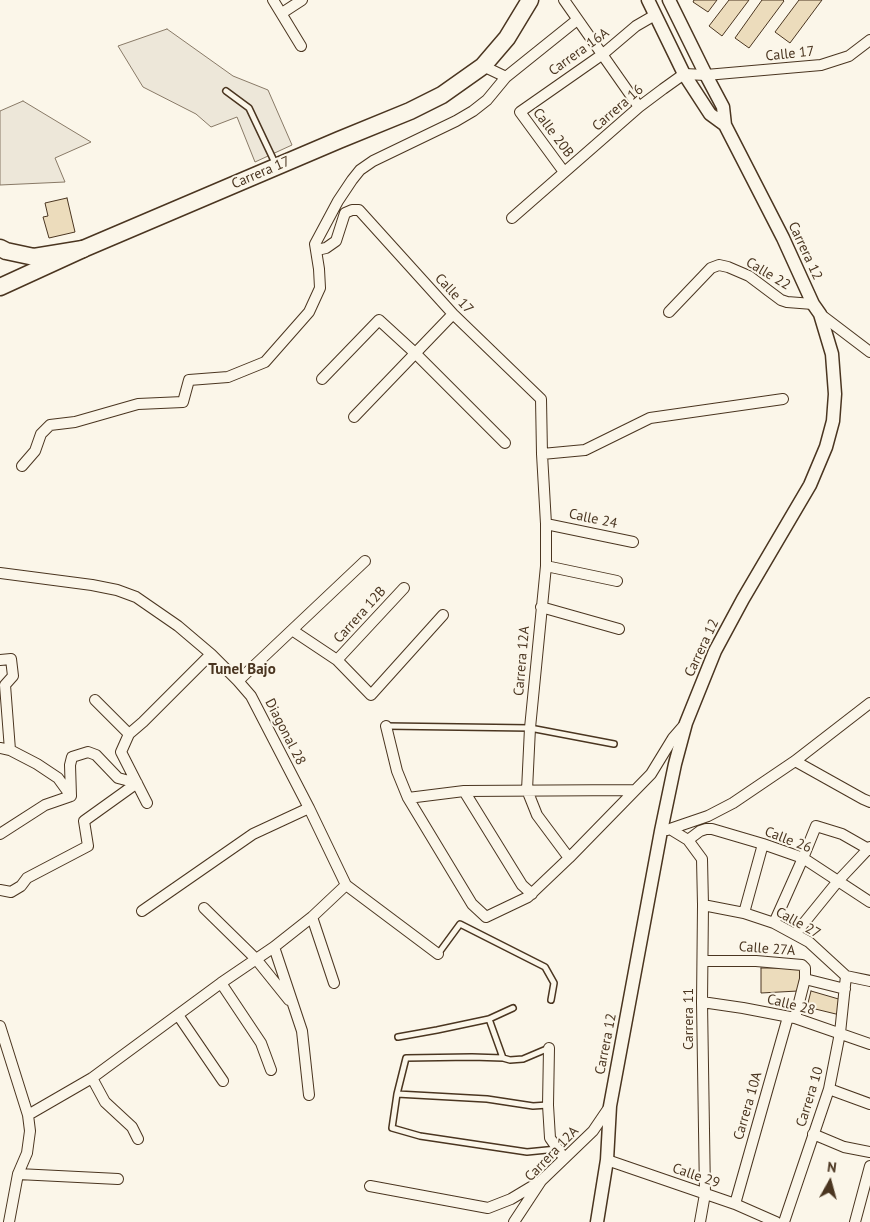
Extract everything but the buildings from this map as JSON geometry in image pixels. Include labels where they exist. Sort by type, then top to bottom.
[{"type":"main road","name":"Carrera 17","points":[[507,38],[517,0]]},
{"type":"main road","name":"Carrera 17","points":[[0,287],[83,249],[410,111],[442,95],[483,66],[507,38],[530,0]]},
{"type":"main road","points":[[0,248],[34,257],[83,249]]},
{"type":"street","points":[[273,0],[301,46]]},
{"type":"street","points":[[282,14],[302,0]]},
{"type":"street","points":[[564,0],[640,107]]},
{"type":"street","name":"Carrera 12","points":[[648,0],[684,74],[710,114],[725,125]]},
{"type":"street","name":"Carrera 12","points":[[597,1222],[606,1160],[610,1106],[666,830],[675,764],[686,723],[716,651],[743,599],[810,485],[826,447],[833,421],[835,394],[832,354],[816,309],[783,238],[725,125],[722,107],[669,0]]},
{"type":"street","name":"Carrera 16A","points":[[520,112],[603,54],[636,26],[655,15]]},
{"type":"street","points":[[22,466],[35,451],[41,434],[50,425],[75,422],[138,404],[184,402],[189,380],[228,377],[265,362],[309,312],[320,288],[315,244],[338,201],[360,170],[373,161],[473,111],[487,100],[506,77],[577,20]]},
{"type":"street","name":"Calle 17","points":[[684,74],[706,75],[821,65],[849,56],[870,40]]},
{"type":"street","points":[[483,66],[506,77]]},
{"type":"street","name":"Carrera 16","points":[[568,169],[663,88],[684,74]]},
{"type":"street","name":"Calle 20B","points":[[520,112],[568,169]]},
{"type":"street","points":[[512,218],[568,169]]},
{"type":"street","name":"Calle 17","points":[[317,250],[326,248],[336,241],[345,213],[359,210],[452,314],[541,399],[542,454]]},
{"type":"street","name":"Calle 22","points":[[669,312],[711,268],[719,265],[749,276],[781,300],[816,309]]},
{"type":"street","points":[[816,309],[870,352]]},
{"type":"street","points":[[354,417],[452,314]]},
{"type":"street","points":[[322,379],[379,320],[415,353],[505,443]]},
{"type":"street","points":[[542,454],[585,450],[650,418],[783,399]]},
{"type":"street","name":"Carrera 12A","points":[[542,454],[546,566],[530,728],[527,790],[537,815],[569,858]]},
{"type":"street","name":"Calle 24","points":[[546,524],[633,542]]},
{"type":"street","points":[[238,681],[365,562]]},
{"type":"street","points":[[546,566],[617,581]]},
{"type":"street","name":"Diagonal 28","points":[[0,573],[92,585],[117,590],[136,597],[178,626],[211,654],[251,696],[309,808],[346,886],[438,954]]},
{"type":"street","name":"Carrera 12B","points":[[337,660],[404,588]]},
{"type":"street","points":[[541,607],[619,628]]},
{"type":"street","points":[[292,630],[337,660],[371,695],[443,615]]},
{"type":"street","points":[[147,803],[121,752],[129,734],[144,722],[211,654]]},
{"type":"street","points":[[0,660],[11,658],[12,676],[5,685],[5,749],[37,764],[58,778],[71,796]]},
{"type":"street","points":[[95,700],[129,734]]},
{"type":"street","points":[[666,830],[708,816],[734,803],[796,761],[870,703]]},
{"type":"street","points":[[386,726],[397,771],[408,798],[472,904],[486,917],[532,894],[651,774],[673,738],[686,723]]},
{"type":"street","points":[[71,796],[70,765],[72,757],[88,752],[96,755],[118,778],[137,783]]},
{"type":"street","points":[[796,761],[868,798]]},
{"type":"street","points":[[0,890],[11,892],[21,886],[27,878],[88,846],[84,821],[137,783]]},
{"type":"street","points":[[408,798],[464,791],[635,790]]},
{"type":"street","points":[[464,791],[522,885],[532,894]]},
{"type":"street","points":[[0,834],[45,805],[71,796]]},
{"type":"street","points":[[142,911],[253,834],[309,808]]},
{"type":"street","points":[[774,923],[804,858],[816,826],[842,834],[870,849],[838,881],[794,934]]},
{"type":"street","name":"Calle 26","points":[[688,840],[700,831],[712,829],[763,844],[804,858],[870,902]]},
{"type":"street","name":"Carrera 11","points":[[666,830],[688,840],[702,859],[705,1194],[700,1222]]},
{"type":"street","points":[[744,913],[763,844]]},
{"type":"street","points":[[28,1116],[92,1078],[221,983],[274,947],[312,917],[346,886]]},
{"type":"street","name":"Calle 27","points":[[703,905],[744,913],[774,923],[810,942],[846,976]]},
{"type":"street","points":[[204,908],[256,959],[294,1007]]},
{"type":"street","points":[[312,917],[334,983]]},
{"type":"street","points":[[274,947],[302,1031],[309,1095]]},
{"type":"street","name":"Calle 27A","points":[[703,961],[756,961],[802,965],[806,968],[805,980]]},
{"type":"street","points":[[846,976],[870,981]]},
{"type":"street","name":"Carrera 10","points":[[784,1222],[829,1089],[840,1034],[846,976]]},
{"type":"street","points":[[805,980],[846,989]]},
{"type":"street","name":"Carrera 10A","points":[[735,1204],[805,980]]},
{"type":"street","points":[[221,983],[261,1044],[271,1070]]},
{"type":"street","name":"Calle 28","points":[[702,1002],[792,1018],[870,1044]]},
{"type":"street","points":[[178,1015],[223,1081]]},
{"type":"street","points":[[0,1026],[28,1116],[30,1131],[27,1152],[18,1174],[9,1222]]},
{"type":"street","points":[[549,1048],[548,1105],[550,1138],[564,1158]]},
{"type":"street","points":[[92,1078],[105,1102],[132,1127],[138,1139]]},
{"type":"street","points":[[829,1089],[870,1104]]},
{"type":"street","name":"Carrera 12A","points":[[514,1222],[541,1181],[593,1131],[610,1106]]},
{"type":"street","points":[[813,1134],[844,1147],[870,1152]]},
{"type":"street","name":"Calle 29","points":[[606,1160],[735,1204],[776,1222]]},
{"type":"street","points":[[855,1222],[870,1166]]},
{"type":"street","points":[[18,1174],[118,1179]]},
{"type":"street","points":[[370,1186],[488,1208],[511,1200],[541,1181]]},
{"type":"lane","points":[[226,91],[249,108],[277,166]]},
{"type":"lane","points":[[386,726],[530,728],[614,744]]},
{"type":"lane","points":[[438,954],[460,924],[545,967],[554,984],[551,1000]]},
{"type":"lane","points":[[398,1037],[489,1019],[513,1008]]},
{"type":"lane","points":[[489,1019],[502,1058]]},
{"type":"lane","points":[[549,1048],[523,1059],[510,1060],[472,1057],[406,1058],[397,1094],[392,1128],[420,1136],[527,1152],[558,1149]]},
{"type":"lane","points":[[397,1094],[487,1099],[533,1106],[548,1105]]},
{"type":"shaded area","points":[[167,29],[233,76],[268,90],[292,145],[255,162],[237,117],[211,127],[196,114],[143,87],[118,46]]},
{"type":"shaded area","points":[[23,101],[91,142],[55,158],[65,182],[0,185],[0,111]]},
{"type":"district","name":"Tunel Bajo","points":[[242,670]]}]
